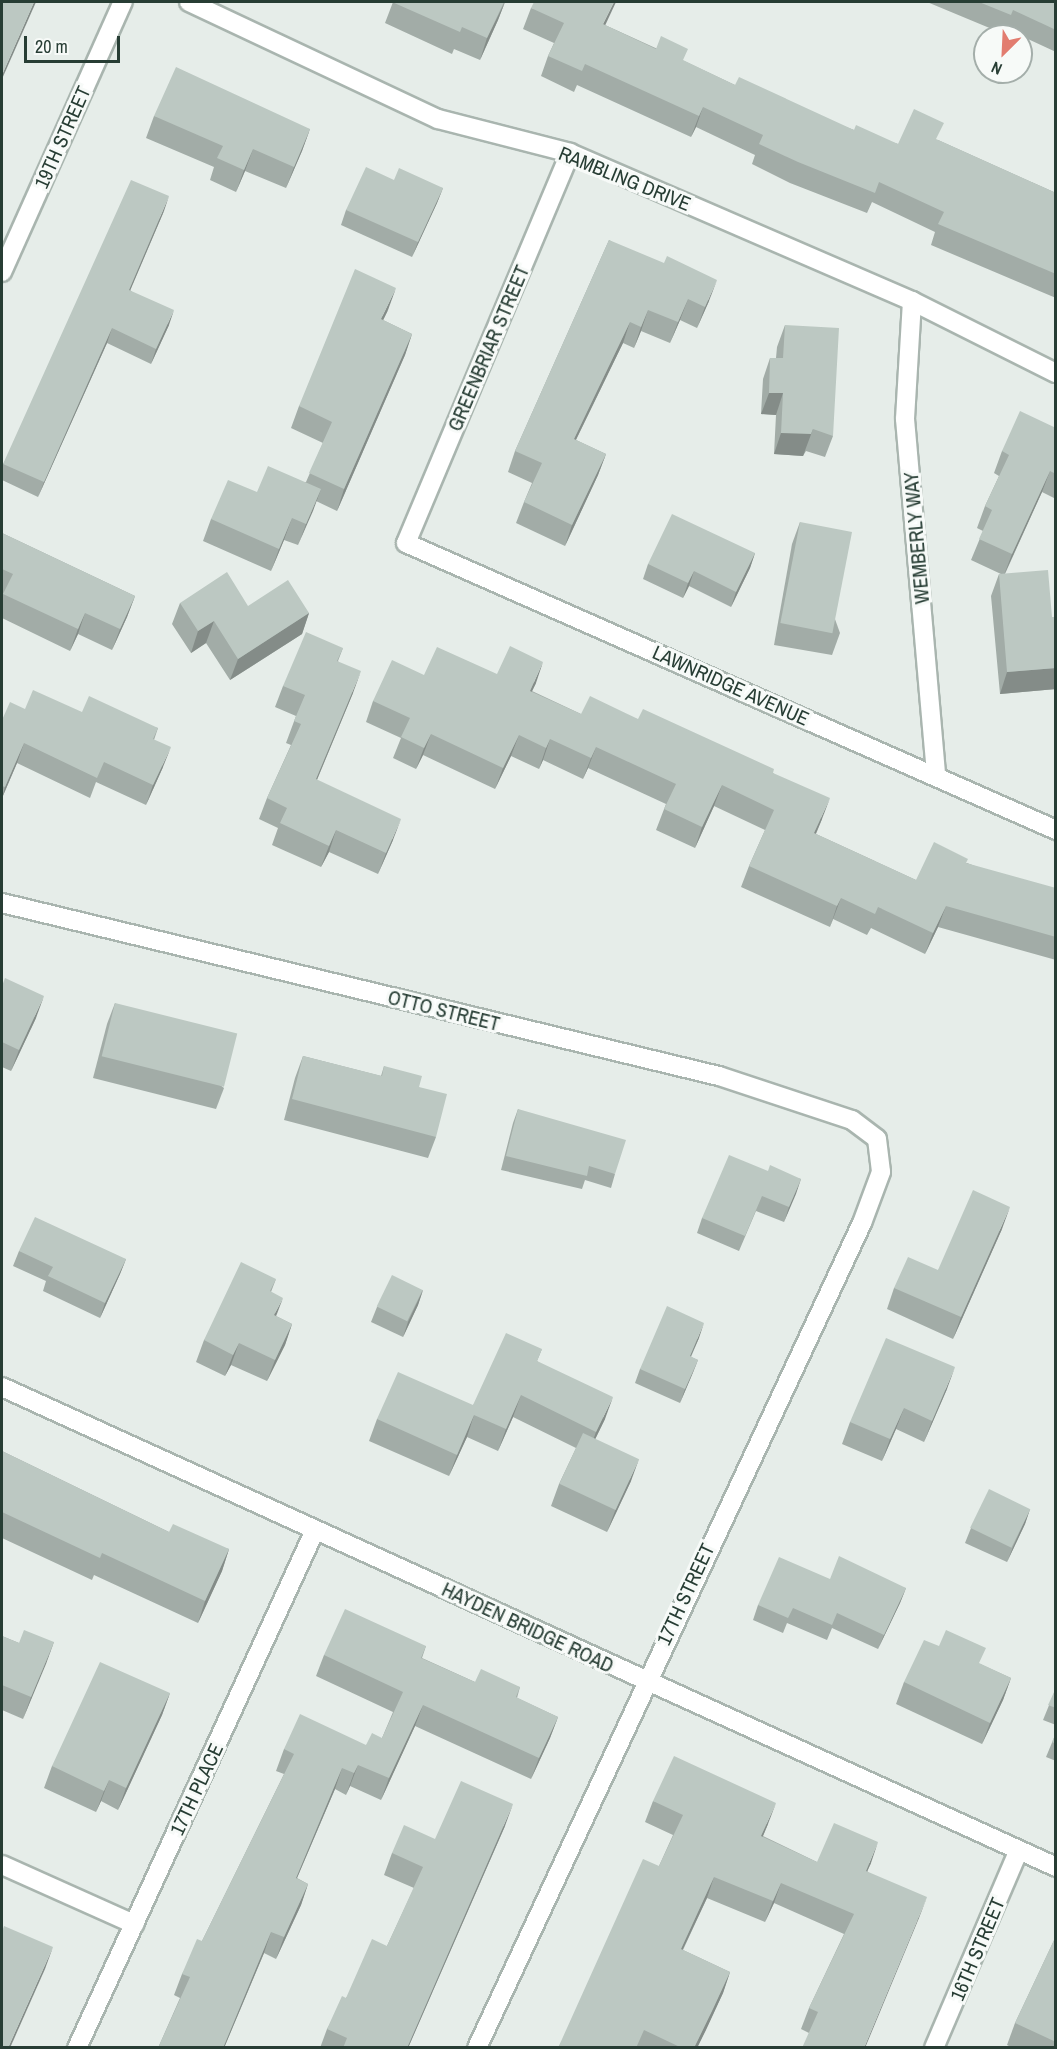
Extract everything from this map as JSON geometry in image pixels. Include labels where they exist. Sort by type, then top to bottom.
[{"type":"street","name":"19TH STREET","points":[[2,272],[123,2]]},
{"type":"street","name":"RAMBLING DRIVE","points":[[189,2],[438,119],[570,153],[912,301],[1056,373]]},
{"type":"street","name":"GREENBRIAR STREET","points":[[406,543],[570,153]]},
{"type":"street","name":"WEMBERLY WAY","points":[[912,301],[906,419],[936,775]]},
{"type":"street","name":"LAWNRIDGE AVENUE","points":[[406,543],[936,775],[1056,830]]},
{"type":"street","name":"OTTO STREET","points":[[2,903],[719,1076],[852,1120],[877,1139]]},
{"type":"street","name":"17TH STREET","points":[[477,2048],[644,1680],[862,1223],[881,1172],[877,1139]]},
{"type":"street","name":"HAYDEN BRIDGE ROAD","points":[[2,1387],[1056,1867]]},
{"type":"street","name":"17TH PLACE","points":[[77,2048],[315,1530]]},
{"type":"street","name":"16TH STREET","points":[[934,2048],[1019,1850]]},
{"type":"street","points":[[2,1865],[134,1924]]},
{"type":"building","points":[[2,2],[34,2],[2,75]]},
{"type":"building","points":[[392,2],[504,2],[487,38],[462,27],[460,32]]},
{"type":"building","points":[[534,2],[614,2],[603,24],[656,49],[661,36],[688,49],[683,60],[735,85],[739,77],[854,130],[856,125],[898,144],[914,109],[944,123],[936,139],[1056,193],[1056,274],[938,224],[944,212],[879,182],[875,193],[759,144],[763,135],[703,107],[699,116],[585,64],[582,71],[548,56],[564,23],[531,8]]},
{"type":"building","points":[[979,2],[1056,2],[1056,30],[1013,10],[1011,15]]},
{"type":"building","points":[[176,67],[310,129],[294,167],[253,149],[244,170],[217,158],[223,146],[154,116]]},
{"type":"building","points":[[366,167],[394,180],[399,168],[443,188],[418,242],[346,210]]},
{"type":"building","points":[[131,180],[169,196],[129,290],[174,310],[156,349],[112,328],[44,482],[3,464]]},
{"type":"building","points":[[609,240],[664,263],[667,256],[717,280],[705,307],[688,299],[678,322],[648,310],[641,327],[630,322],[574,439],[606,454],[572,525],[524,502],[542,463],[515,451]]},
{"type":"building","points":[[355,269],[396,288],[381,319],[412,334],[344,489],[309,473],[332,422],[299,406]]},
{"type":"building","points":[[785,325],[839,328],[833,436],[813,429],[811,434],[781,433],[783,393],[769,393],[770,358],[783,358]]},
{"type":"building","points":[[1020,411],[1056,428],[1056,474],[1050,471],[1012,554],[979,539],[992,510],[985,506],[1009,455],[1002,451]]},
{"type":"building","points":[[268,466],[321,489],[306,524],[292,518],[279,549],[211,519],[228,480],[257,492]]},
{"type":"building","points":[[672,514],[755,553],[736,592],[694,571],[688,583],[648,564]]},
{"type":"building","points":[[800,522],[852,532],[832,633],[780,623]]},
{"type":"building","points":[[2,533],[135,596],[120,629],[85,613],[78,629],[3,594],[13,574],[2,569]]},
{"type":"building","points":[[1048,570],[1052,617],[1056,617],[1056,668],[1007,672],[999,574]]},
{"type":"building","points":[[227,572],[248,606],[288,580],[309,613],[238,659],[214,621],[198,631],[180,603]]},
{"type":"building","points":[[306,632],[343,648],[337,661],[361,671],[316,779],[401,819],[386,853],[336,830],[329,846],[280,823],[287,808],[267,798],[301,724],[294,721],[305,695],[283,686]]},
{"type":"building","points":[[510,646],[543,662],[530,691],[581,714],[590,696],[638,719],[643,709],[774,769],[773,773],[830,798],[814,833],[916,880],[934,842],[968,859],[966,863],[1056,888],[1056,937],[946,906],[933,933],[878,907],[875,914],[841,898],[837,906],[749,866],[774,810],[722,785],[702,827],[664,809],[676,784],[596,747],[591,758],[550,739],[546,748],[519,735],[503,768],[431,734],[424,748],[401,737],[410,718],[373,701],[392,660],[424,675],[437,647],[497,674]]},
{"type":"building","points":[[33,690],[82,712],[89,696],[158,728],[153,739],[171,747],[153,785],[104,762],[97,778],[24,743],[5,787],[2,786],[2,720],[10,702],[25,709]]},
{"type":"building","points":[[5,978],[44,996],[19,1050],[2,1042],[2,986]]},
{"type":"building","points":[[115,1003],[237,1033],[224,1087],[102,1056]]},
{"type":"building","points":[[303,1056],[382,1076],[384,1066],[422,1076],[419,1087],[447,1094],[436,1137],[292,1099]]},
{"type":"building","points":[[518,1109],[626,1140],[615,1174],[589,1166],[587,1176],[506,1156]]},
{"type":"building","points":[[729,1155],[768,1171],[770,1165],[801,1179],[789,1207],[762,1196],[745,1236],[702,1218]]},
{"type":"building","points":[[973,1190],[1010,1207],[961,1317],[894,1288],[908,1257],[938,1270]]},
{"type":"building","points":[[35,1217],[126,1259],[105,1303],[48,1276],[53,1267],[19,1251]]},
{"type":"building","points":[[241,1262],[276,1279],[270,1291],[283,1298],[274,1315],[292,1324],[275,1360],[239,1343],[233,1355],[204,1340]]},
{"type":"building","points":[[392,1275],[423,1290],[407,1321],[377,1306]]},
{"type":"building","points":[[667,1306],[704,1323],[690,1356],[698,1360],[685,1389],[640,1369]]},
{"type":"building","points":[[506,1333],[542,1349],[537,1361],[613,1397],[596,1432],[521,1395],[506,1429],[474,1415],[457,1455],[377,1419],[398,1372],[473,1405]]},
{"type":"building","points":[[886,1338],[955,1367],[932,1421],[904,1408],[890,1439],[850,1422]]},
{"type":"building","points":[[583,1433],[639,1459],[616,1510],[559,1484]]},
{"type":"building","points":[[2,1451],[169,1532],[173,1524],[229,1549],[205,1601],[102,1553],[100,1558],[2,1512]]},
{"type":"building","points":[[989,1489],[1030,1509],[1011,1548],[970,1528]]},
{"type":"building","points":[[839,1556],[906,1588],[884,1635],[837,1613],[832,1625],[793,1608],[788,1618],[758,1605],[779,1557],[830,1579]]},
{"type":"building","points":[[345,1609],[426,1646],[421,1658],[475,1682],[481,1669],[520,1687],[516,1697],[558,1717],[539,1758],[423,1705],[389,1778],[358,1765],[354,1773],[342,1768],[296,1878],[308,1884],[284,1937],[271,1932],[223,2048],[158,2048],[190,1977],[182,1974],[197,1939],[202,1941],[294,1754],[284,1749],[300,1714],[366,1745],[372,1733],[382,1738],[403,1692],[324,1655]]},
{"type":"building","points":[[24,1630],[54,1642],[31,1697],[2,1685],[2,1636],[19,1643]]},
{"type":"building","points":[[946,1630],[986,1648],[979,1663],[1011,1678],[990,1723],[904,1682],[924,1640],[939,1646]]},
{"type":"building","points":[[100,1662],[170,1693],[126,1788],[109,1780],[104,1791],[52,1766]]},
{"type":"building","points":[[1056,1688],[1056,1708],[1048,1705]]},
{"type":"building","points":[[674,1756],[776,1803],[761,1836],[817,1862],[834,1823],[878,1842],[866,1871],[927,1897],[864,2048],[802,2048],[818,2012],[809,2008],[854,1914],[781,1883],[773,1901],[714,1877],[681,1949],[730,1972],[694,2048],[682,2048],[644,2030],[636,2048],[558,2048],[643,1859],[659,1866],[683,1815],[653,1801]]},
{"type":"building","points":[[461,1781],[513,1804],[407,2048],[343,2048],[347,2038],[327,2029],[342,1996],[346,1998],[372,1939],[387,1946],[423,1867],[392,1853],[404,1825],[435,1839]]},
{"type":"building","points":[[4,1926],[53,1947],[8,2048],[2,2048],[2,1932]]},
{"type":"building","points":[[1056,1936],[1056,2042],[1015,2023]]}]
